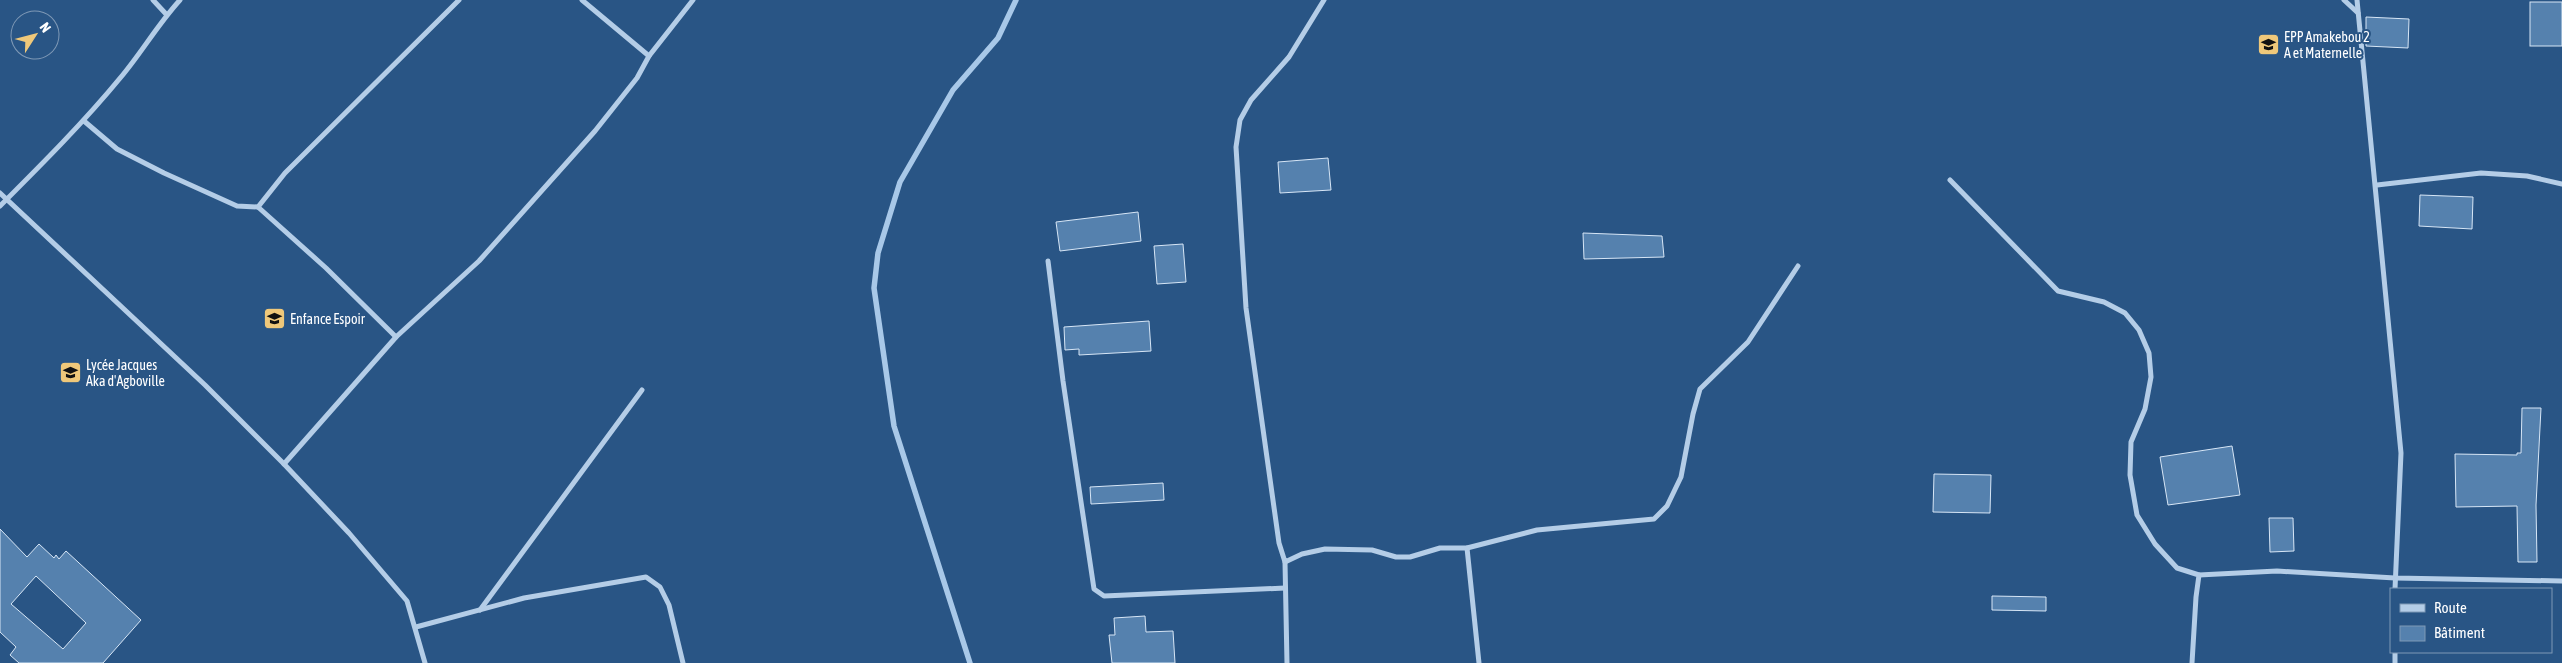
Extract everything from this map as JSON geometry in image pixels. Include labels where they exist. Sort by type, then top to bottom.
[{"type":"street","points":[[152,0],[166,14]]},
{"type":"street","points":[[0,206],[84,121],[123,75],[166,14],[180,0]]},
{"type":"street","points":[[258,207],[285,173],[459,0]]},
{"type":"street","points":[[582,0],[650,56]]},
{"type":"street","points":[[284,464],[396,337],[479,261],[595,131],[637,78],[650,56],[693,0]]},
{"type":"street","points":[[1287,663],[1285,562],[1279,544],[1246,308],[1236,147],[1240,120],[1251,100],[1289,57],[1324,0]]},
{"type":"street","points":[[2344,0],[2358,14]]},
{"type":"street","points":[[2357,0],[2377,185],[2401,453],[2395,588]]},
{"type":"street","points":[[84,121],[117,148],[164,173],[237,206],[258,207],[326,268],[396,337]]},
{"type":"street","points":[[2377,185],[2482,173],[2527,176],[2562,184]]},
{"type":"street","points":[[1950,180],[2058,291],[2104,302],[2125,312],[2139,330],[2149,353],[2151,377],[2145,410],[2131,442],[2130,475],[2137,515],[2155,544],[2177,568],[2200,575],[2277,571],[2395,578],[2562,581]]},
{"type":"street","points":[[0,193],[204,385],[284,464],[349,534],[407,601],[425,663]]},
{"type":"street","points":[[1048,261],[1062,381],[1094,589],[1104,596],[1285,588]]},
{"type":"street","points":[[1285,562],[1302,554],[1325,549],[1372,550],[1396,558],[1410,557],[1440,548],[1468,548],[1537,530],[1654,519],[1667,506],[1682,477],[1693,414],[1700,389],[1748,342],[1798,266]]},
{"type":"street","points":[[479,611],[642,390]]},
{"type":"street","points":[[1468,548],[1479,663]]},
{"type":"street","points":[[2192,663],[2196,597],[2200,575]]},
{"type":"street","points":[[416,627],[524,598],[646,577],[660,587],[669,604],[683,663]]},
{"type":"building","points":[[2530,2],[2562,2],[2562,46],[2530,46]]},
{"type":"building","points":[[2366,17],[2409,19],[2408,48],[2366,46]]},
{"type":"building","points":[[1328,158],[1331,190],[1280,193],[1278,162]]},
{"type":"building","points":[[2420,195],[2473,197],[2472,229],[2419,226]]},
{"type":"building","points":[[1138,212],[1141,241],[1060,251],[1056,222]]},
{"type":"building","points":[[1583,233],[1662,236],[1664,257],[1584,259]]},
{"type":"building","points":[[1183,244],[1186,282],[1157,284],[1154,246]]},
{"type":"building","points":[[1149,321],[1151,351],[1079,355],[1079,349],[1065,350],[1064,327]]},
{"type":"building","points":[[2522,408],[2541,408],[2536,505],[2537,562],[2518,562],[2517,506],[2456,507],[2455,454],[2517,455],[2517,453],[2521,453]]},
{"type":"building","points":[[2232,446],[2240,495],[2168,505],[2160,457]]},
{"type":"building","points":[[1934,474],[1991,475],[1990,513],[1933,512]]},
{"type":"building","points":[[1163,483],[1164,500],[1091,504],[1090,487]]},
{"type":"building","points":[[2269,518],[2293,518],[2294,551],[2270,552]]},
{"type":"building","points":[[0,529],[27,557],[39,544],[54,558],[56,555],[59,559],[66,551],[141,620],[103,663],[19,663],[10,655],[16,647],[0,632]],"holes":[[[36,576],[86,623],[63,649],[11,604]]]},
{"type":"building","points":[[1992,596],[2046,597],[2046,611],[1992,610]]},
{"type":"building","points":[[1145,616],[1146,632],[1173,631],[1175,663],[1112,663],[1109,635],[1115,635],[1114,618]]},
{"type":"waterway","points":[[970,663],[894,426],[874,288],[878,253],[900,182],[953,90],[998,38],[1016,0]]},
{"type":"place","name":"EPP Amakebou 2 A et Maternelle","points":[[2268,45]]},
{"type":"place","name":"Enfance Espoir","points":[[274,319]]},
{"type":"place","name":"Lycée Jacques Aka d'Agboville","points":[[70,373]]}]
